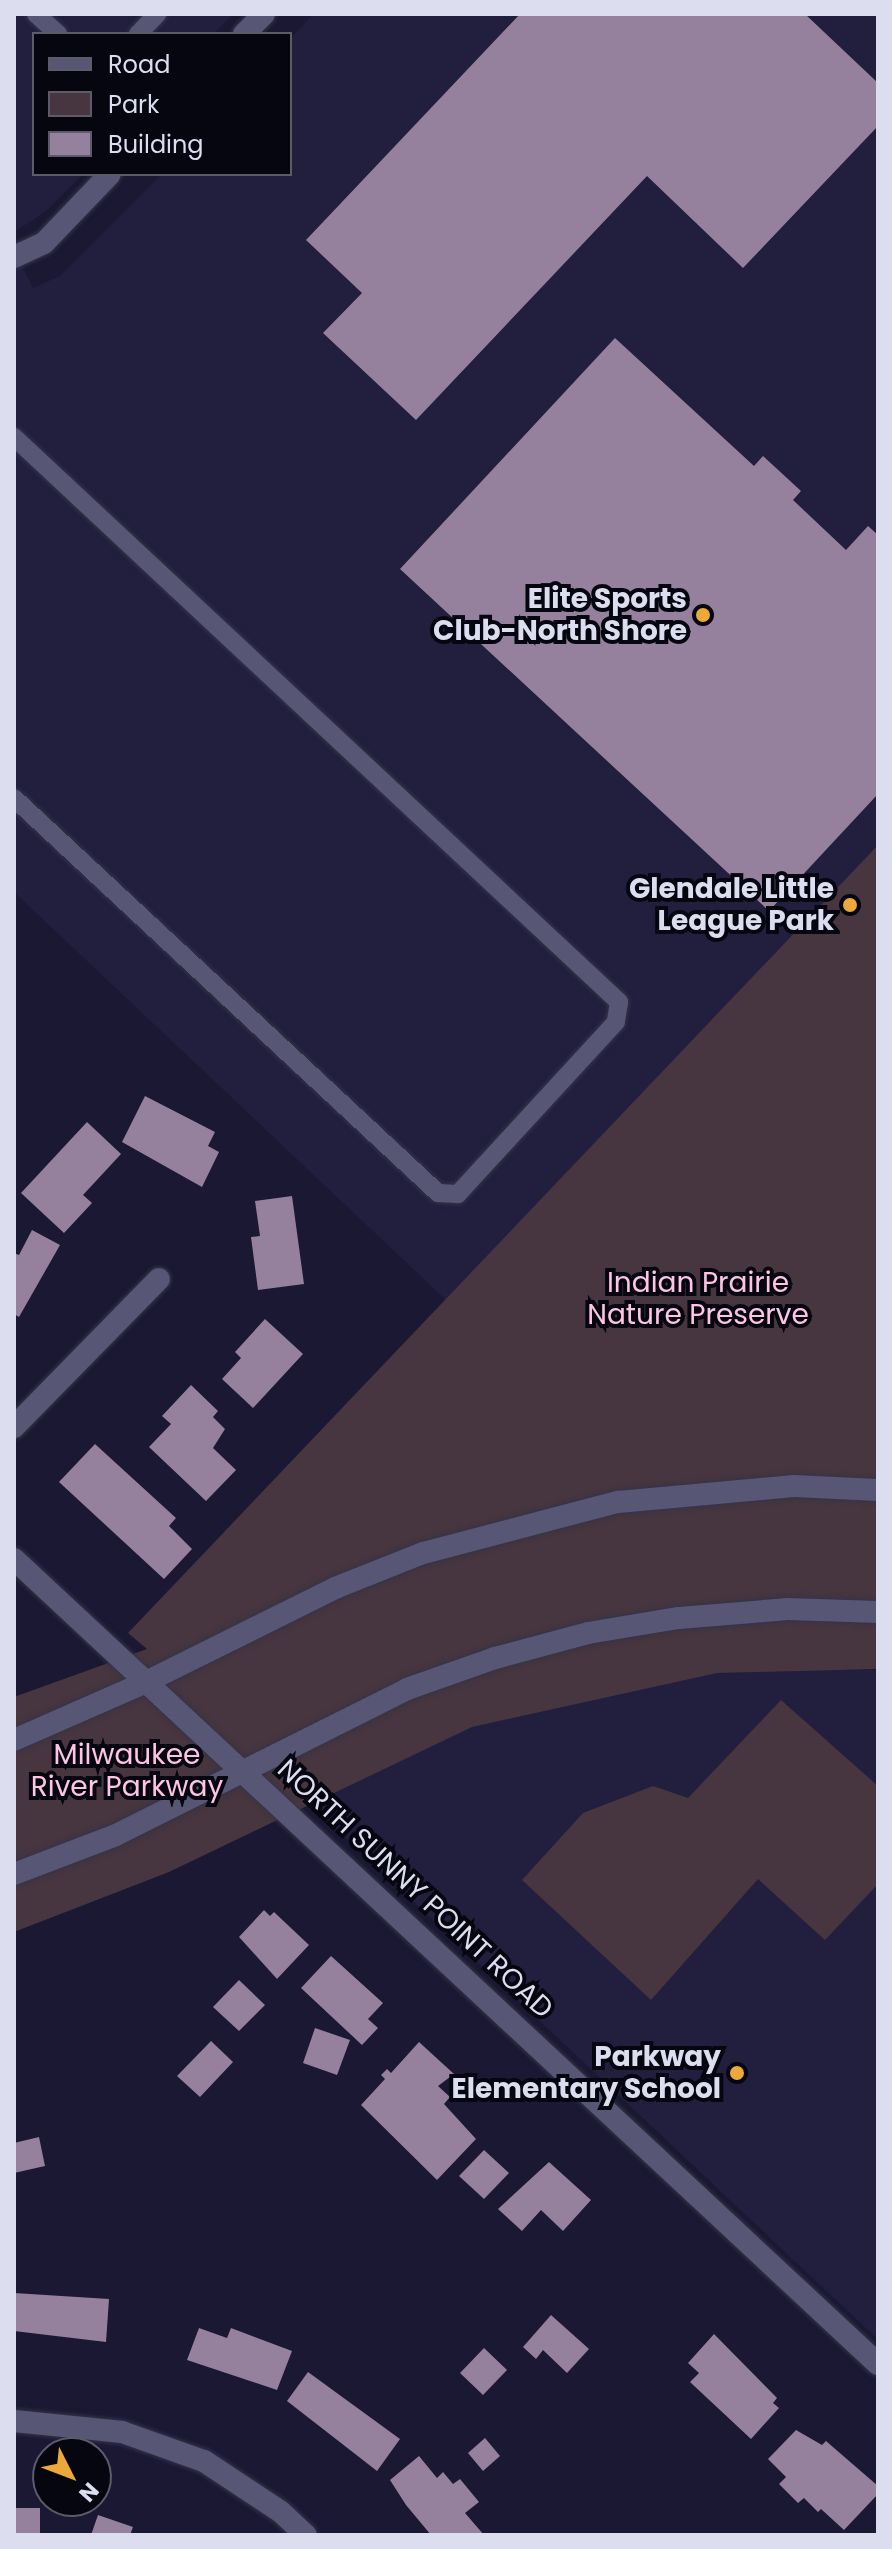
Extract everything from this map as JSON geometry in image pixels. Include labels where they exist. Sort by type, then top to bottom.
[{"type":"street","points":[[246,32],[264,14]]},
{"type":"street","points":[[14,257],[44,243],[108,176]]},
{"type":"street","points":[[14,1427],[159,1279]]},
{"type":"street","points":[[14,1740],[146,1682],[335,1588],[423,1553],[539,1520],[690,1493],[794,1486],[878,1490]]},
{"type":"street","name":"NORTH SUNNY POINT ROAD","points":[[14,1559],[878,2364]]},
{"type":"street","points":[[14,1874],[116,1835],[407,1689],[588,1633],[679,1618],[788,1609],[878,1612]]},
{"type":"street","points":[[14,2421],[122,2432],[204,2461],[281,2512],[306,2535]]},
{"type":"lane","points":[[36,14],[56,32]]},
{"type":"lane","points":[[140,32],[157,14]]},
{"type":"lane","points":[[14,437],[619,1002],[616,1022],[458,1194],[438,1193],[14,798]]},
{"type":"shaded area","points":[[14,14],[233,14],[216,32],[32,32],[32,176],[81,176],[45,212],[14,232]]},
{"type":"shaded area","points":[[313,14],[878,14],[878,845],[447,1301],[14,892],[14,250],[33,288],[60,276],[160,176],[292,176],[292,37]]},
{"type":"shaded area","name":"Parkway Elementary School","points":[[718,1668],[878,1670],[878,2340],[313,1807],[325,1791],[470,1725]]},
{"type":"green space","points":[[878,845],[878,1669],[717,1673],[472,1727],[169,1872],[14,1932],[14,1697],[147,1649],[128,1633]]},
{"type":"green space","points":[[781,1700],[878,1786],[878,1884],[825,1940],[758,1879],[651,2000],[522,1880],[583,1813],[653,1786],[688,1798]]},
{"type":"building","points":[[520,14],[805,14],[878,83],[878,126],[743,268],[647,176],[416,420],[323,333],[362,293],[306,240]]},
{"type":"building","points":[[615,338],[754,466],[763,456],[801,491],[793,500],[846,550],[868,526],[878,535],[878,794],[769,911],[400,569]]},
{"type":"building","points":[[145,1096],[215,1132],[208,1146],[219,1152],[202,1187],[122,1142]]},
{"type":"building","points":[[87,1122],[121,1154],[83,1195],[92,1203],[64,1233],[21,1193]]},
{"type":"building","points":[[292,1196],[304,1284],[258,1290],[251,1237],[260,1236],[255,1201]]},
{"type":"building","points":[[32,1230],[60,1245],[19,1317],[14,1314],[14,1253],[19,1255]]},
{"type":"building","points":[[265,1319],[303,1354],[253,1408],[222,1379],[241,1358],[235,1352]]},
{"type":"building","points":[[191,1385],[218,1411],[213,1417],[225,1429],[213,1448],[236,1470],[206,1501],[149,1447],[171,1424],[162,1416]]},
{"type":"building","points":[[95,1444],[176,1518],[169,1526],[192,1549],[164,1579],[59,1482]]},
{"type":"building","points":[[264,1910],[270,1916],[274,1912],[309,1945],[277,1979],[239,1937]]},
{"type":"building","points":[[331,1956],[383,2003],[368,2019],[378,2028],[362,2045],[301,1988]]},
{"type":"building","points":[[239,1980],[265,2005],[239,2031],[213,2007]]},
{"type":"building","points":[[315,2028],[350,2040],[337,2075],[303,2063]]},
{"type":"building","points":[[211,2041],[233,2062],[200,2097],[177,2076]]},
{"type":"building","points":[[419,2042],[454,2074],[438,2086],[450,2097],[444,2104],[476,2139],[437,2180],[361,2105],[385,2079],[381,2075],[387,2069],[391,2073]]},
{"type":"building","points":[[39,2137],[45,2166],[14,2173],[14,2143]]},
{"type":"building","points":[[484,2150],[509,2173],[484,2199],[459,2176]]},
{"type":"building","points":[[549,2162],[591,2200],[563,2231],[541,2210],[522,2231],[498,2209]]},
{"type":"building","points":[[14,2293],[109,2299],[106,2342],[14,2331]]},
{"type":"building","points":[[551,2315],[589,2349],[567,2373],[543,2350],[536,2359],[523,2347]]},
{"type":"building","points":[[199,2328],[227,2338],[231,2328],[292,2351],[277,2390],[187,2360]]},
{"type":"building","points":[[714,2334],[777,2398],[773,2403],[779,2408],[751,2439],[690,2382],[699,2373],[688,2363]]},
{"type":"building","points":[[484,2348],[507,2370],[483,2395],[460,2373]]},
{"type":"building","points":[[308,2372],[400,2439],[377,2471],[287,2401]]},
{"type":"building","points":[[796,2430],[822,2445],[826,2441],[878,2486],[878,2494],[844,2530],[804,2498],[798,2503],[779,2484],[786,2477],[768,2459]]},
{"type":"building","points":[[485,2438],[500,2456],[483,2471],[468,2453]]},
{"type":"building","points":[[419,2456],[437,2478],[443,2472],[453,2484],[460,2479],[479,2502],[465,2513],[484,2535],[431,2535],[406,2505],[390,2480]]},
{"type":"building","points":[[14,2508],[32,2508],[32,2517],[40,2517],[40,2535],[14,2535]]},
{"type":"building","points":[[97,2517],[133,2527],[130,2535],[91,2535]]},
{"type":"place","name":"Elite Sports Club-North Shore","points":[[703,615]]},
{"type":"place","name":"Glendale Little League Park","points":[[850,905]]},
{"type":"place","name":"Parkway Elementary School","points":[[737,2073]]},
{"type":"park label","name":"Indian Prairie Nature Preserve","points":[[698,1299]]},
{"type":"park label","name":"Milwaukee River Parkway","points":[[127,1771]]}]
